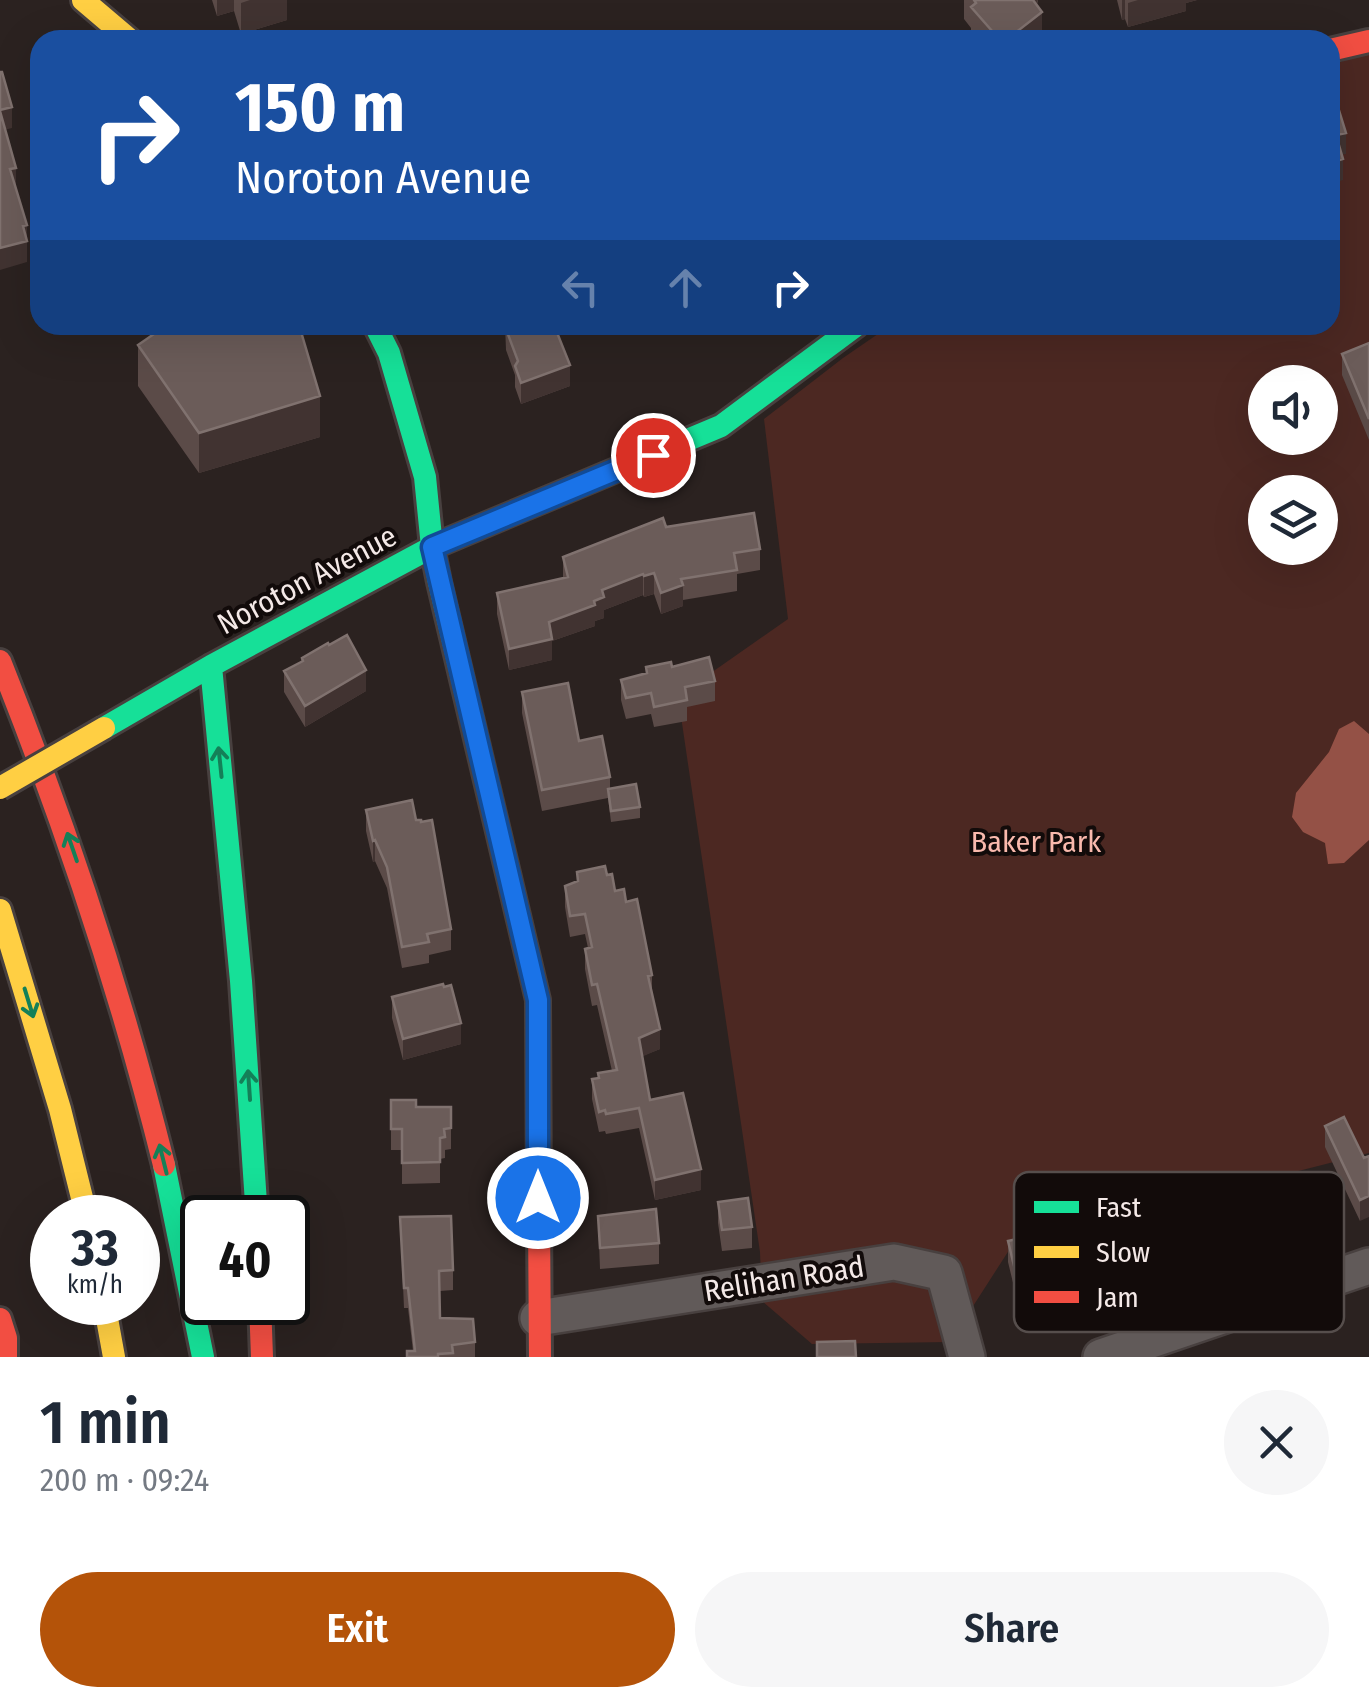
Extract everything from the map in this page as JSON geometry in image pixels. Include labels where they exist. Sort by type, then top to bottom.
[{"type":"main road","points":[[83,0],[118,30]]},
{"type":"main road","points":[[1340,48],[1369,41]]},
{"type":"main road","points":[[380,335],[389,353],[425,476],[432,547],[538,1000],[540,1357]]},
{"type":"main road","name":"Noroton Avenue","points":[[0,788],[212,666],[432,547],[721,426],[844,335]]},
{"type":"main road","points":[[0,661],[41,760],[114,974],[188,1264],[204,1357]]},
{"type":"main road","points":[[212,666],[241,981],[255,1195]]},
{"type":"main road","points":[[0,910],[60,1109],[81,1195]]},
{"type":"main road","points":[[0,1319],[6,1357]]},
{"type":"main road","points":[[108,1325],[114,1357]]},
{"type":"main road","points":[[261,1325],[262,1357]]},
{"type":"street","name":"Relihan Road","points":[[538,1318],[894,1262],[944,1274],[967,1357]]},
{"type":"street","points":[[1344,1274],[1369,1266]]},
{"type":"street","points":[[1100,1357],[1174,1332]]},
{"type":"green space","name":"Baker Park","points":[[1369,51],[1369,1153],[1295,1172],[1014,1172],[1014,1244],[950,1342],[812,1344],[762,1301],[760,1252],[678,696],[788,619],[764,419],[876,335],[1340,335],[1340,62]]},
{"type":"shaded area","points":[[1354,721],[1369,734],[1369,840],[1344,863],[1328,864],[1325,843],[1303,832],[1292,817],[1296,793],[1329,752],[1339,729]]},
{"type":"building","points":[[974,0],[1033,0],[1042,12],[1019,30],[991,30],[971,7],[976,3]]},
{"type":"building","points":[[0,72],[12,107],[0,110]]},
{"type":"building","points":[[0,111],[16,168],[10,169],[27,225],[23,226],[27,241],[0,248]]},
{"type":"building","points":[[152,335],[302,335],[320,396],[199,433],[138,345]]},
{"type":"building","points":[[508,335],[558,335],[570,365],[521,383],[515,366],[518,361]]},
{"type":"building","points":[[1369,343],[1369,419],[1342,354]]},
{"type":"building","points":[[754,513],[760,549],[734,553],[737,570],[681,579],[683,585],[661,593],[654,573],[643,574],[602,590],[604,597],[594,601],[595,605],[549,622],[552,639],[509,649],[497,593],[568,577],[563,557],[663,518],[666,527]]},
{"type":"building","points":[[347,635],[366,670],[305,706],[284,671]]},
{"type":"building","points":[[709,657],[715,681],[685,687],[687,700],[654,707],[651,693],[626,698],[621,680],[647,673],[646,667],[671,662],[672,667]]},
{"type":"building","points":[[568,683],[579,741],[602,736],[610,777],[542,790],[522,692]]},
{"type":"building","points":[[636,784],[640,807],[611,811],[608,789]]},
{"type":"building","points":[[412,800],[416,820],[432,820],[451,929],[427,934],[429,942],[402,947],[387,867],[373,841],[366,810]]},
{"type":"building","points":[[605,866],[607,875],[612,874],[615,891],[624,889],[626,902],[637,899],[652,975],[648,976],[660,1029],[639,1038],[650,1100],[683,1093],[701,1169],[655,1180],[639,1108],[599,1112],[592,1079],[599,1078],[598,1073],[617,1070],[597,984],[592,985],[585,949],[592,947],[585,914],[570,916],[565,886],[578,881],[577,872]]},
{"type":"building","points":[[451,985],[461,1023],[403,1039],[392,997]]},
{"type":"building","points":[[391,1100],[416,1100],[416,1107],[451,1107],[451,1128],[444,1129],[445,1137],[440,1138],[440,1162],[402,1163],[402,1129],[391,1129]]},
{"type":"building","points":[[1344,1117],[1364,1158],[1369,1156],[1369,1196],[1360,1200],[1325,1126]]},
{"type":"building","points":[[748,1198],[752,1227],[722,1230],[718,1202]]},
{"type":"building","points":[[656,1209],[659,1243],[600,1248],[598,1216]]},
{"type":"building","points":[[451,1216],[453,1270],[439,1271],[440,1318],[473,1319],[475,1342],[452,1345],[453,1353],[438,1357],[407,1357],[407,1351],[415,1351],[408,1288],[404,1288],[400,1217]]},
{"type":"building","points":[[1014,1240],[1014,1266],[1008,1241]]},
{"type":"building","points":[[855,1341],[856,1357],[817,1357],[817,1342]]},
{"type":"traffic: fast","points":[[380,335],[389,353],[425,477],[439,582],[538,1000],[539,1217]]},
{"type":"traffic: fast","points":[[104,728],[432,547],[721,426],[844,335]]},
{"type":"traffic: fast","points":[[211,666],[241,981],[255,1195]]},
{"type":"traffic: fast","points":[[164,1165],[203,1357]]},
{"type":"traffic: slow","points":[[83,0],[118,30]]},
{"type":"traffic: slow","points":[[0,788],[104,728]]},
{"type":"traffic: slow","points":[[0,910],[60,1109],[81,1195]]},
{"type":"traffic: slow","points":[[108,1325],[114,1357]]},
{"type":"traffic: jam","points":[[1340,48],[1369,41]]},
{"type":"traffic: jam","points":[[0,661],[91,910],[164,1165]]},
{"type":"traffic: jam","points":[[539,1217],[540,1357]]},
{"type":"traffic: jam","points":[[0,1319],[6,1357]]},
{"type":"traffic: jam","points":[[261,1325],[262,1357]]},
{"type":"route","points":[[538,1198],[538,1000],[432,547],[653,455]]}]
